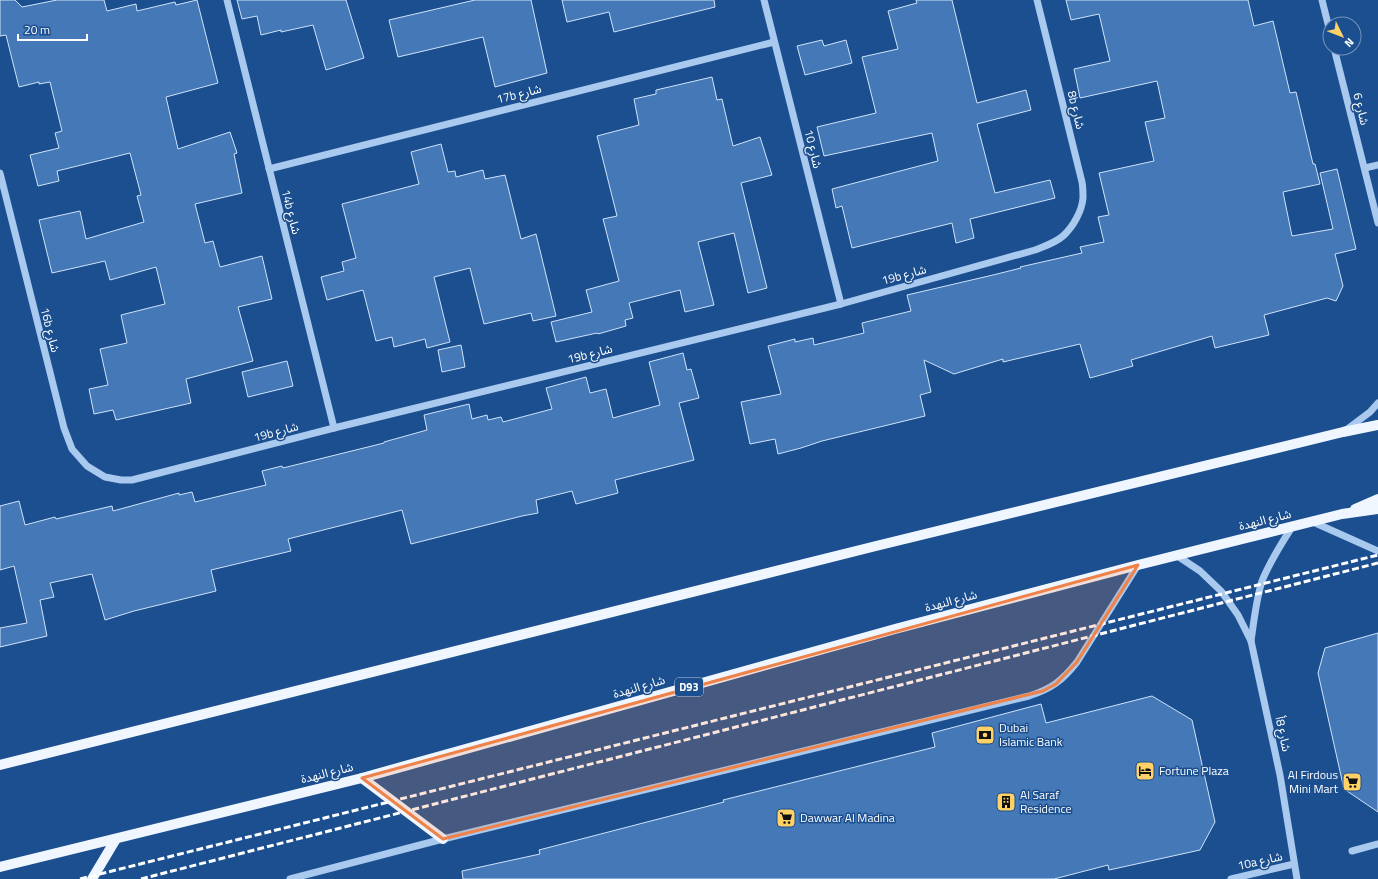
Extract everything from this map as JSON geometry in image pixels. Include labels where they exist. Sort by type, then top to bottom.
[{"type":"main road","points":[[0,765],[845,554],[1343,432],[1378,425]]},
{"type":"main road","points":[[1342,514],[1378,499]]},
{"type":"main road","name":"شارع النهدة","points":[[0,867],[362,778],[880,633],[1138,564],[1342,514],[1378,509]]},
{"type":"main road","points":[[362,778],[443,839]]},
{"type":"main road","points":[[92,879],[116,839]]},
{"type":"street","name":"14b شارع","points":[[227,0],[334,428]]},
{"type":"street","name":"شارع 10","points":[[764,0],[841,304]]},
{"type":"street","name":"8b شارع","points":[[1037,0],[1082,182],[1083,198],[1080,212],[1072,225]]},
{"type":"street","points":[[1322,0],[1326,16]]},
{"type":"street","name":"17b شارع","points":[[269,169],[774,42]]},
{"type":"street","name":"شارع 6","points":[[1336,56],[1378,223]]},
{"type":"street","points":[[1365,168],[1378,165]]},
{"type":"street","name":"16b شارع","points":[[0,173],[64,428],[72,449],[87,466],[105,477]]},
{"type":"street","name":"19b شارع","points":[[105,477],[121,480],[144,478],[334,428],[841,304],[1035,250],[1052,243],[1063,236],[1072,225]]},
{"type":"street","points":[[1343,432],[1370,412],[1378,403]]},
{"type":"street","points":[[1314,522],[1378,551]]},
{"type":"street","name":"شارع 8أ","points":[[1251,641],[1255,610],[1262,581],[1275,553],[1292,527]]},
{"type":"street","name":"شارع 8أ","points":[[1176,555],[1200,571],[1221,591],[1238,615],[1251,641],[1280,775],[1297,879]]},
{"type":"street","points":[[290,879],[443,839],[1021,698],[1043,691],[1056,684],[1067,674],[1076,662],[1138,564]]},
{"type":"street","points":[[1352,851],[1378,844]]},
{"type":"street","name":"10a شارع","points":[[1232,879],[1294,864]]},
{"type":"highlighted area","points":[[1138,565],[1077,662],[1056,684],[1043,691],[443,839],[362,778]]},
{"type":"building","points":[[0,0],[15,0],[22,7],[57,0],[104,0],[107,11],[136,4],[137,11],[175,2],[176,5],[197,0],[218,83],[166,97],[178,149],[230,132],[237,153],[234,154],[242,193],[195,204],[205,243],[213,241],[220,267],[262,256],[272,299],[238,307],[253,361],[186,379],[191,403],[116,420],[113,410],[94,414],[89,389],[108,385],[100,349],[127,343],[121,315],[165,304],[156,267],[110,280],[105,261],[52,273],[39,220],[80,211],[86,239],[144,222],[137,196],[141,195],[130,153],[57,171],[59,181],[38,186],[30,155],[59,148],[55,133],[62,131],[50,82],[39,84],[39,82],[19,87],[6,35],[0,36]]},
{"type":"building","points":[[237,0],[346,0],[364,58],[326,70],[313,25],[261,35],[257,16],[242,19]]},
{"type":"building","points":[[475,0],[531,0],[547,73],[495,87],[483,37],[398,57],[389,20]]},
{"type":"building","points":[[562,0],[714,0],[715,7],[614,32],[609,12],[567,22]]},
{"type":"building","points":[[916,0],[952,0],[977,103],[1026,90],[1031,110],[977,124],[995,193],[1050,180],[1055,198],[970,219],[974,238],[956,243],[952,223],[852,248],[842,206],[836,208],[832,189],[938,161],[932,133],[824,156],[817,127],[876,113],[862,57],[898,49],[888,11],[917,3]]},
{"type":"building","points":[[1066,0],[1248,0],[1254,26],[1273,21],[1290,93],[1296,92],[1313,164],[1315,164],[1320,184],[1283,192],[1292,236],[1333,229],[1320,173],[1337,169],[1356,249],[1335,254],[1343,286],[1336,301],[1327,298],[1264,315],[1269,335],[1215,348],[1212,336],[1131,360],[1133,366],[1090,378],[1080,344],[1003,362],[1003,359],[954,374],[924,360],[931,392],[920,395],[925,416],[822,441],[778,454],[775,439],[750,444],[741,402],[781,394],[768,346],[795,339],[795,342],[813,338],[814,345],[864,333],[862,323],[911,311],[907,295],[1082,253],[1080,247],[1104,242],[1098,217],[1109,215],[1099,173],[1154,161],[1145,122],[1165,118],[1157,81],[1080,98],[1074,69],[1110,61],[1099,14],[1071,20]]},
{"type":"building","points":[[822,40],[824,46],[846,40],[852,63],[805,75],[797,46]]},
{"type":"building","points":[[712,77],[717,100],[722,99],[733,146],[760,137],[772,175],[741,183],[767,288],[748,293],[734,233],[698,242],[714,305],[685,312],[680,290],[629,303],[633,318],[625,320],[626,326],[598,334],[556,342],[551,322],[592,312],[586,290],[619,281],[603,219],[617,216],[597,136],[639,125],[634,99],[656,94],[656,90]]},
{"type":"building","points":[[441,144],[448,172],[455,171],[456,177],[483,170],[485,179],[505,175],[521,239],[536,234],[556,316],[533,321],[531,313],[484,324],[470,268],[434,277],[450,342],[427,348],[425,339],[394,347],[392,337],[376,341],[363,290],[327,300],[321,277],[344,271],[342,262],[356,258],[342,204],[419,184],[411,152]]},
{"type":"building","points":[[461,345],[465,367],[442,372],[438,350]]},
{"type":"building","points":[[683,353],[687,370],[691,369],[699,398],[679,403],[694,460],[615,480],[618,493],[576,504],[572,491],[536,500],[538,513],[411,544],[402,510],[288,539],[291,551],[211,570],[216,591],[134,611],[105,620],[92,574],[50,583],[54,597],[40,600],[47,636],[0,647],[0,628],[27,623],[14,566],[0,570],[0,506],[19,501],[25,525],[55,517],[56,519],[112,506],[113,511],[179,493],[179,495],[192,492],[195,502],[266,485],[262,471],[282,466],[283,468],[384,443],[427,430],[424,415],[469,404],[472,419],[487,415],[488,420],[501,417],[503,422],[552,409],[546,388],[586,377],[590,393],[606,389],[613,418],[660,405],[649,362]]},
{"type":"building","points":[[287,361],[293,386],[248,397],[242,372]]},
{"type":"building","points":[[1378,633],[1378,812],[1344,789],[1318,673],[1325,648]]},
{"type":"building","points":[[1152,696],[1192,720],[1215,822],[1200,850],[1109,870],[1108,865],[1054,879],[463,879],[462,871],[540,854],[539,850],[724,802],[723,800],[935,747],[932,733],[1041,704],[1046,723]]},
{"type":"railway","points":[[80,879],[1378,555]]},
{"type":"railway","points":[[141,879],[1378,563]]},
{"type":"place","name":"Dubai Islamic Bank","points":[[985,735]]},
{"type":"place","name":"Fortune Plaza","points":[[1145,771]]},
{"type":"place","name":"Al Firdous Mini Mart","points":[[1352,782]]},
{"type":"place","name":"Al Saraf Residence","points":[[1006,802]]},
{"type":"place","name":"Dawwar Al Madina","points":[[786,818]]}]
